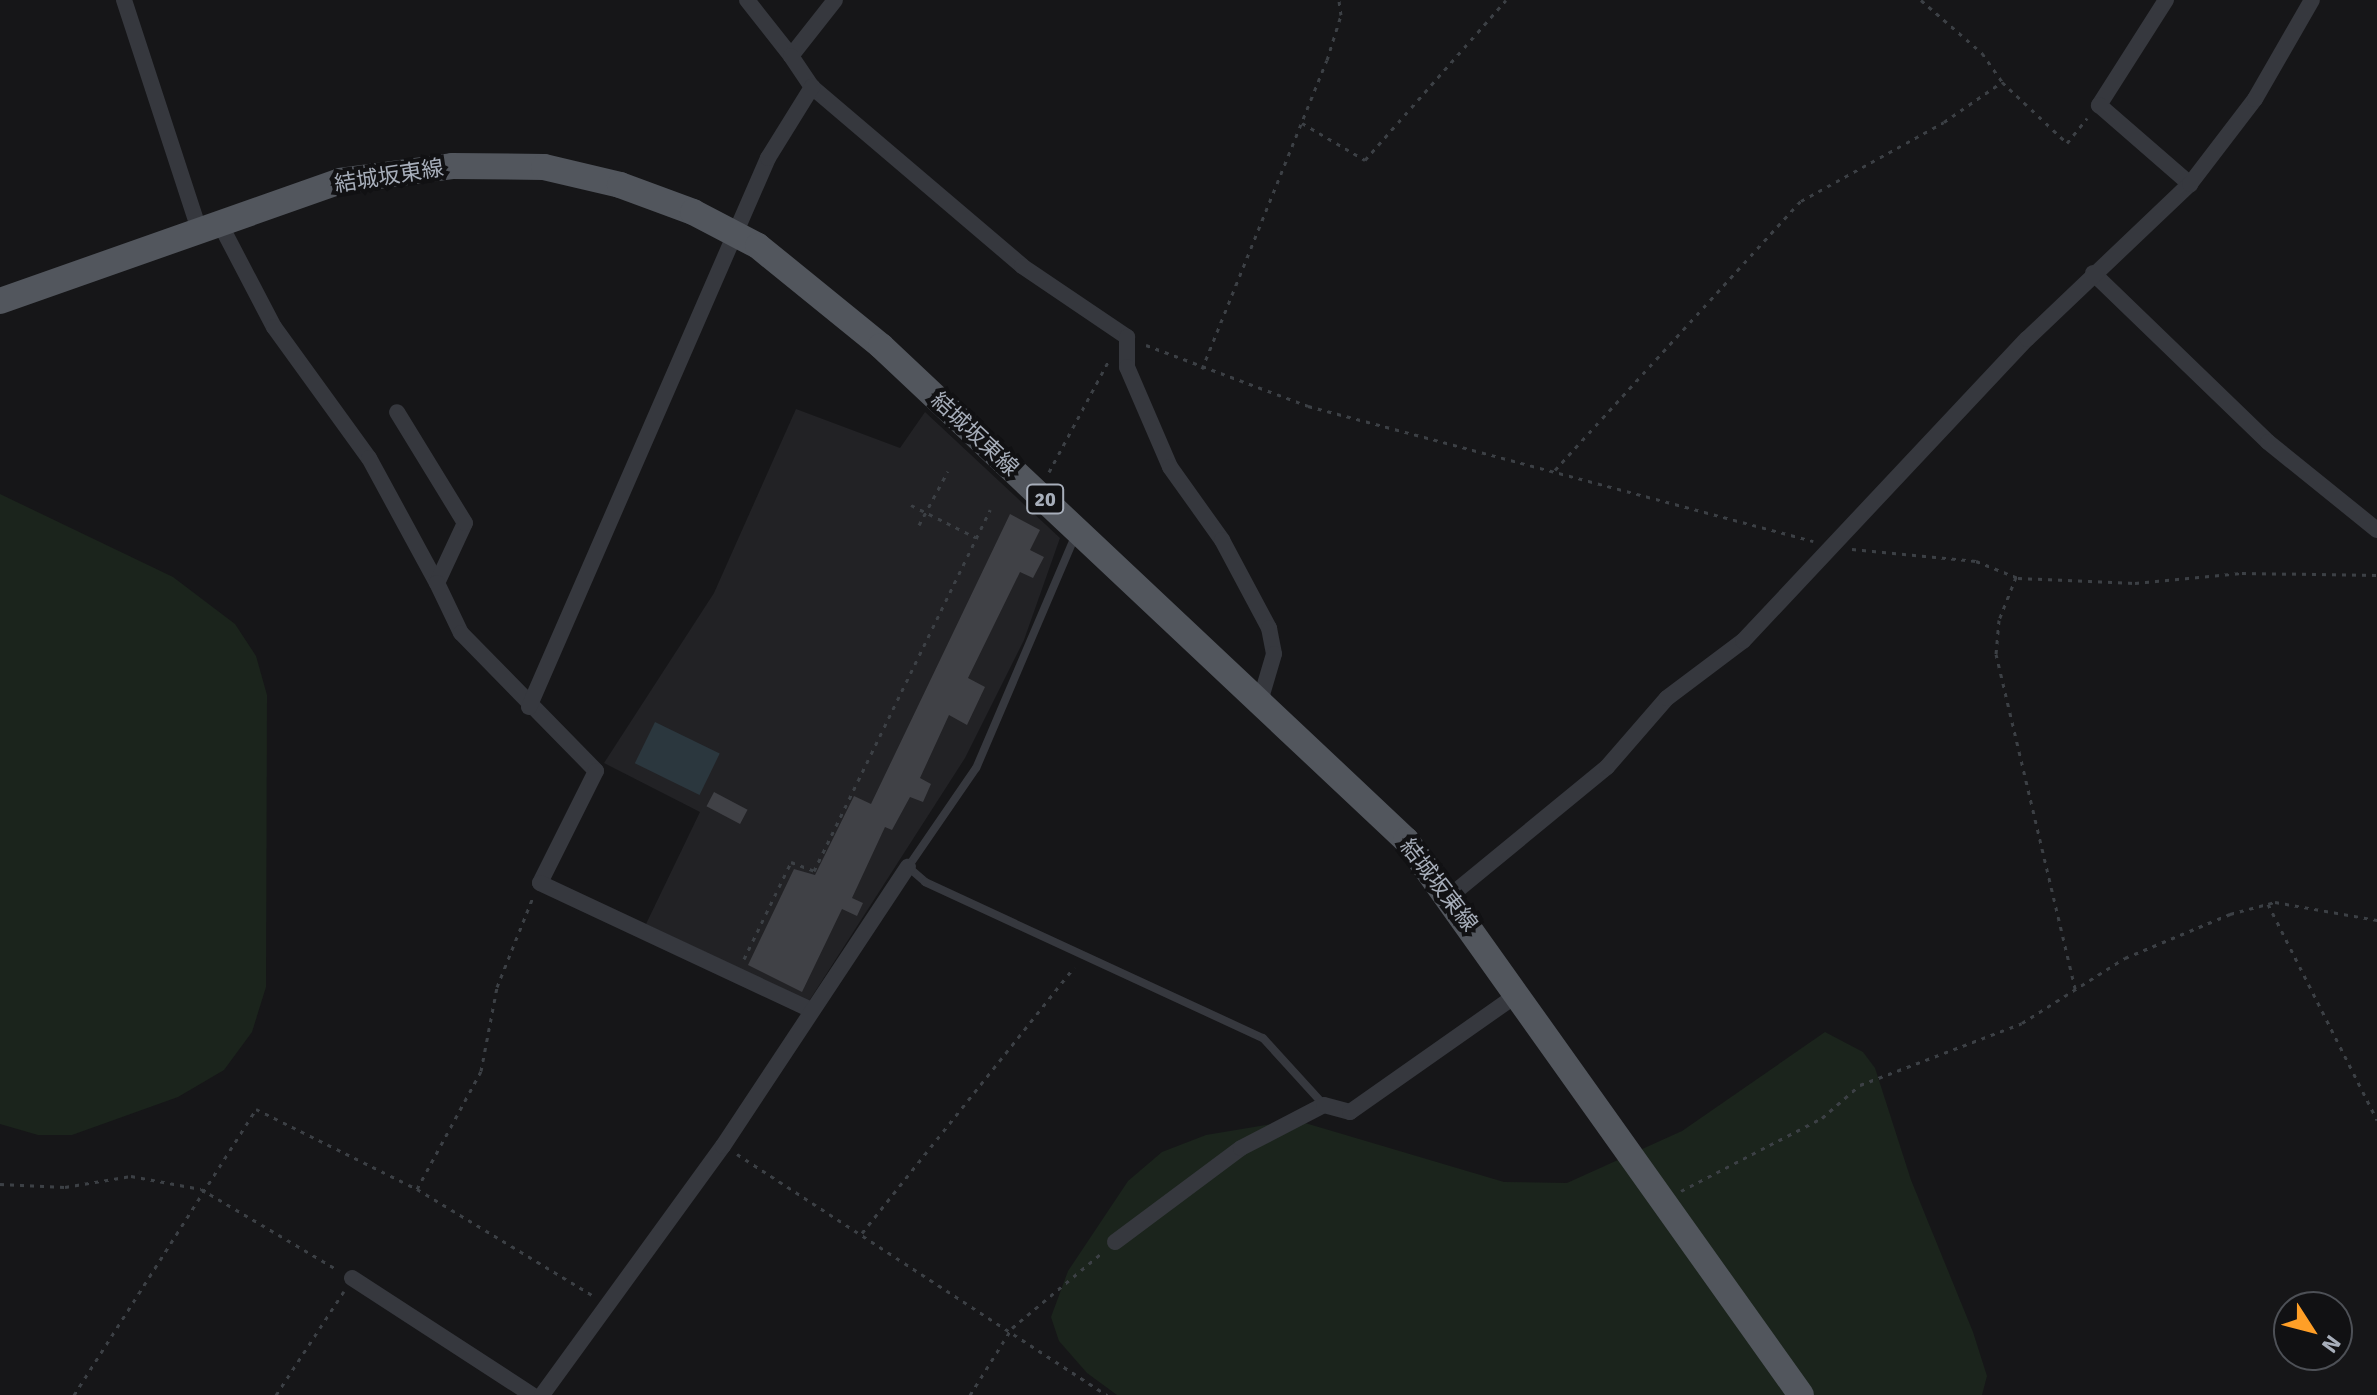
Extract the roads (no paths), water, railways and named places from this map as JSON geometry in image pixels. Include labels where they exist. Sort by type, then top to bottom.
[{"type":"main road","name":"結城坂東線","points":[[0,301],[208,224],[340,181],[397,170],[544,167],[620,185],[738,234],[828,298],[1368,800],[1450,896],[1801,1395]]},
{"type":"street","points":[[124,0],[208,224],[274,327],[369,458],[461,633],[529,707],[596,771],[540,883],[811,1010]]},
{"type":"street","points":[[747,0],[812,87],[1022,266],[1125,336],[1127,367],[1170,467],[1222,540],[1269,628],[1274,654],[1261,698]]},
{"type":"street","points":[[791,56],[835,0]]},
{"type":"street","points":[[2166,0],[2099,105],[2190,184]]},
{"type":"street","points":[[1450,896],[1607,767],[1667,698],[1743,641],[2093,273],[2190,184],[2255,99],[2312,0]]},
{"type":"street","points":[[529,707],[738,234],[768,158],[812,87]]},
{"type":"street","points":[[2093,273],[2268,442],[2377,530]]},
{"type":"street","points":[[397,412],[465,523],[437,583]]},
{"type":"street","points":[[542,1395],[723,1146],[908,867]]},
{"type":"street","points":[[1115,1242],[1241,1148],[1324,1105],[1350,1112],[1518,994]]},
{"type":"street","points":[[352,1278],[532,1395]]},
{"type":"lane","points":[[1079,530],[976,768],[908,867],[925,882],[1263,1038],[1324,1105]]}]
